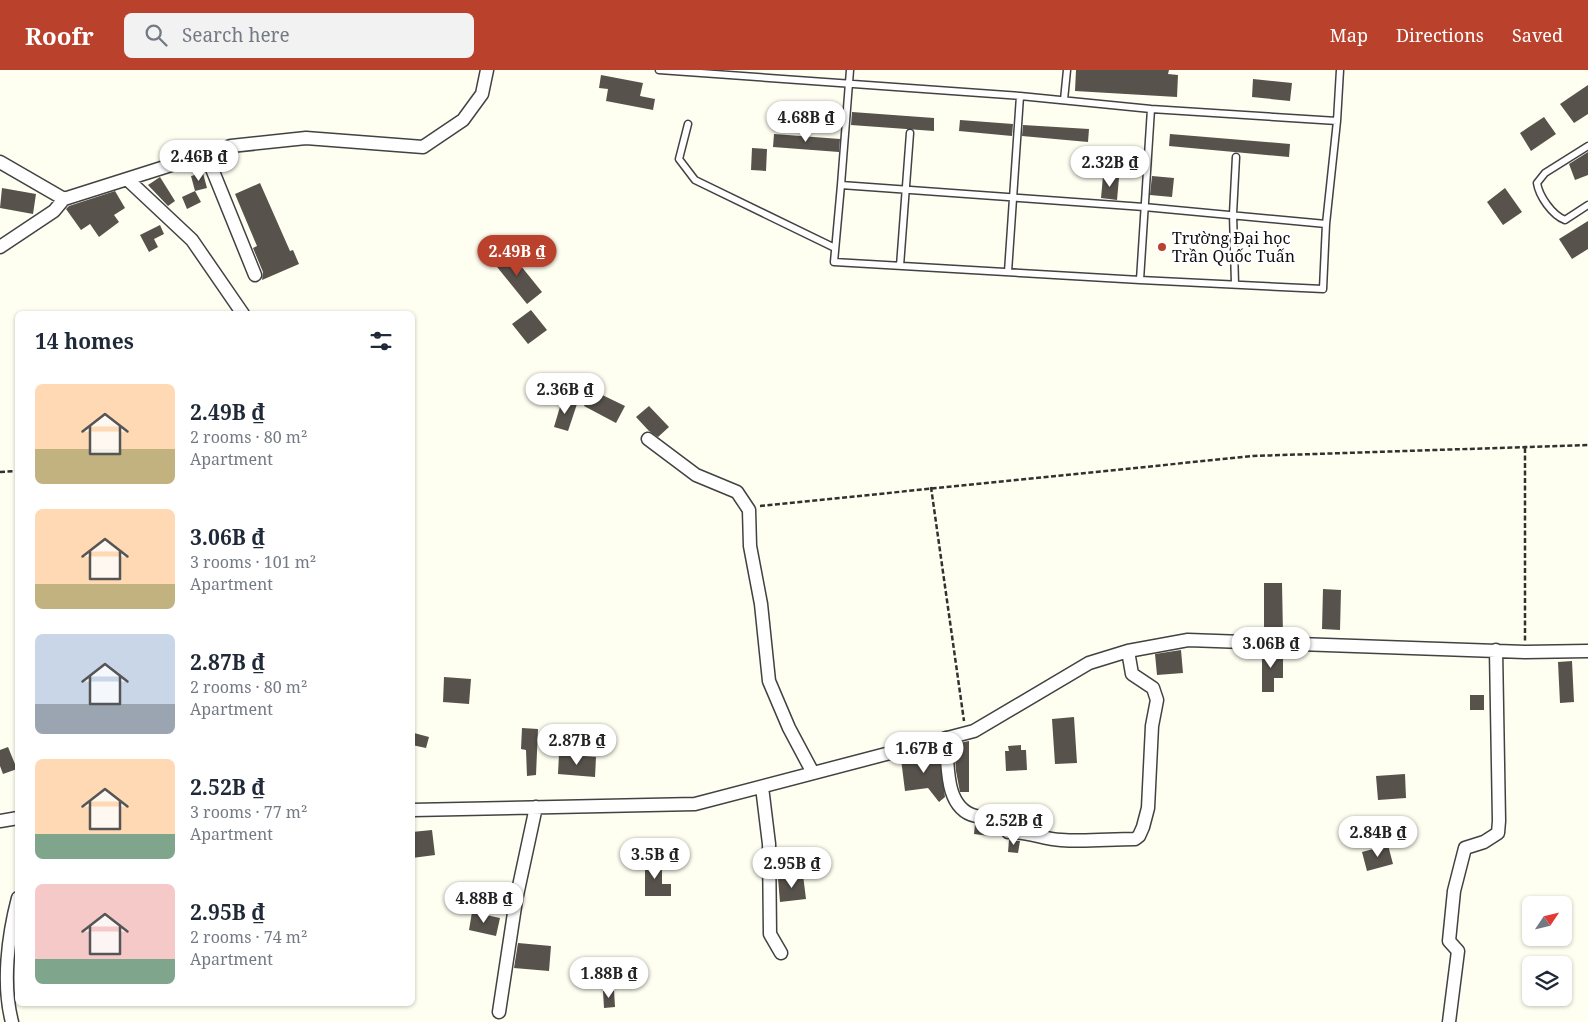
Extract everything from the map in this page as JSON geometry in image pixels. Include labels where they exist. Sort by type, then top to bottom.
[{"type":"street","points":[[0,247],[54,211],[64,199],[231,146],[306,138],[424,147],[463,120],[482,94],[488,70]]},
{"type":"street","points":[[206,154],[255,275]]},
{"type":"street","points":[[0,162],[64,199]]},
{"type":"street","points":[[127,179],[192,240],[241,311]]},
{"type":"street","points":[[648,439],[696,475],[738,492],[748,508],[750,546],[761,604],[769,681],[813,773]]},
{"type":"street","points":[[415,810],[695,804],[966,733],[992,722],[1089,663],[1128,651],[1188,640],[1525,652],[1588,651]]},
{"type":"street","points":[[1449,1022],[1458,951],[1449,940],[1454,891],[1465,848],[1484,842],[1498,833],[1496,650]]},
{"type":"street","points":[[946,738],[949,785],[967,813],[978,817],[999,817],[1008,832],[1016,832],[1043,839],[1080,842],[1135,839],[1139,836],[1143,827],[1148,808],[1152,726],[1157,700],[1153,688],[1132,674],[1128,651]]},
{"type":"street","points":[[762,787],[769,844],[770,934],[781,953]]},
{"type":"street","points":[[499,1012],[516,900],[536,807]]},
{"type":"street","points":[[0,821],[15,818]]},
{"type":"street","points":[[12,1022],[8,1006],[9,956],[15,917]]},
{"type":"lane","points":[[659,70],[1020,96],[1151,109],[1337,121]]},
{"type":"lane","points":[[788,70],[788,78]]},
{"type":"lane","points":[[850,70],[834,262],[1323,289],[1326,224],[1337,121],[1340,70]]},
{"type":"lane","points":[[1064,100],[1066,70]]},
{"type":"lane","points":[[1008,272],[1020,96]]},
{"type":"lane","points":[[1140,280],[1151,109]]},
{"type":"lane","points":[[688,124],[679,160],[695,180],[835,248]]},
{"type":"lane","points":[[900,266],[910,133]]},
{"type":"lane","points":[[1588,146],[1545,172],[1537,183],[1543,197],[1558,218],[1565,220],[1588,205]]},
{"type":"lane","points":[[1234,284],[1233,214],[1236,156]]},
{"type":"lane","points":[[841,185],[1233,214],[1326,224]]},
{"type":"path","points":[[748,508],[931,487],[1253,456],[1588,445]]},
{"type":"path","points":[[1525,448],[1525,652]]},
{"type":"path","points":[[0,472],[15,470]]},
{"type":"path","points":[[931,487],[966,733]]},
{"type":"building","points":[[1076,70],[1169,70],[1168,74],[1178,75],[1177,97],[1075,91]]},
{"type":"building","points":[[601,75],[643,83],[640,96],[655,99],[653,110],[606,101],[608,89],[599,88]]},
{"type":"building","points":[[1253,79],[1292,83],[1290,101],[1252,97]]},
{"type":"building","points":[[1588,85],[1588,114],[1574,123],[1560,104]]},
{"type":"building","points":[[852,112],[934,118],[934,131],[851,125]]},
{"type":"building","points":[[1544,117],[1556,134],[1531,151],[1520,133]]},
{"type":"building","points":[[960,120],[1013,124],[1012,136],[959,131]]},
{"type":"building","points":[[1023,125],[1089,129],[1088,142],[1022,136]]},
{"type":"building","points":[[774,134],[840,139],[839,152],[773,147]]},
{"type":"building","points":[[1170,134],[1290,144],[1289,157],[1169,146]]},
{"type":"building","points":[[752,148],[767,149],[766,171],[751,170]]},
{"type":"building","points":[[1588,152],[1588,175],[1575,180],[1569,164]]},
{"type":"building","points":[[203,173],[207,188],[195,191],[191,176]]},
{"type":"building","points":[[1103,176],[1119,178],[1117,200],[1101,198]]},
{"type":"building","points":[[1152,176],[1174,178],[1172,197],[1150,195]]},
{"type":"building","points":[[160,177],[175,201],[168,206],[148,185]]},
{"type":"building","points":[[260,183],[290,251],[293,250],[299,264],[262,280],[263,272],[253,248],[257,246],[235,194]]},
{"type":"building","points":[[2,188],[36,194],[33,214],[0,208]]},
{"type":"building","points":[[1505,188],[1522,212],[1503,225],[1487,202]]},
{"type":"building","points":[[115,191],[125,208],[114,215],[119,222],[99,237],[90,224],[81,230],[66,209],[69,206]]},
{"type":"building","points":[[195,191],[201,202],[187,209],[182,197]]},
{"type":"building","points":[[1588,221],[1588,249],[1572,259],[1559,239]]},
{"type":"building","points":[[160,225],[164,234],[154,239],[158,247],[149,252],[140,235]]},
{"type":"building","points":[[508,250],[542,292],[527,304],[493,262]]},
{"type":"building","points":[[531,310],[547,330],[528,344],[512,324]]},
{"type":"building","points":[[592,390],[625,406],[616,423],[584,406]]},
{"type":"building","points":[[562,400],[577,404],[568,431],[554,427]]},
{"type":"building","points":[[649,406],[669,427],[658,437],[649,431],[636,417]]},
{"type":"building","points":[[1264,583],[1282,583],[1283,635],[1264,635]]},
{"type":"building","points":[[1323,589],[1341,590],[1340,630],[1322,629]]},
{"type":"building","points":[[1181,650],[1183,673],[1157,675],[1155,654]]},
{"type":"building","points":[[1262,651],[1283,652],[1283,678],[1274,678],[1274,692],[1262,692]]},
{"type":"building","points":[[1572,661],[1574,702],[1560,703],[1558,662]]},
{"type":"building","points":[[444,677],[471,679],[469,704],[443,702]]},
{"type":"building","points":[[1470,695],[1484,695],[1484,710],[1470,710]]},
{"type":"building","points":[[1074,717],[1077,763],[1055,764],[1052,719]]},
{"type":"building","points":[[522,728],[538,729],[536,775],[527,776],[526,750],[521,749]]},
{"type":"building","points":[[415,733],[429,737],[426,748],[415,746]]},
{"type":"building","points":[[969,741],[969,792],[960,792],[954,744]]},
{"type":"building","points":[[1021,745],[1021,750],[1026,750],[1027,770],[1006,771],[1005,751],[1009,751],[1008,746]]},
{"type":"building","points":[[8,747],[15,764],[15,770],[3,774],[0,766],[0,750]]},
{"type":"building","points":[[939,753],[945,797],[939,802],[928,788],[905,791],[901,759]]},
{"type":"building","points":[[559,754],[596,757],[595,777],[558,774]]},
{"type":"building","points":[[1405,774],[1406,798],[1378,800],[1376,776]]},
{"type":"building","points":[[975,824],[991,825],[990,836],[974,834]]},
{"type":"building","points":[[432,830],[435,855],[415,858],[415,832]]},
{"type":"building","points":[[1009,840],[1020,841],[1018,853],[1008,852]]},
{"type":"building","points":[[1388,845],[1393,864],[1367,871],[1362,852]]},
{"type":"building","points":[[645,861],[662,861],[662,884],[671,884],[671,896],[645,896]]},
{"type":"building","points":[[803,875],[806,899],[780,902],[778,878]]},
{"type":"building","points":[[472,912],[500,918],[496,936],[469,930]]},
{"type":"building","points":[[518,943],[551,946],[549,971],[514,968]]},
{"type":"building","points":[[614,990],[615,1007],[604,1008],[603,991]]},
{"type":"place","name":"Trường Đại học Trần Quốc Tuấn","points":[[1162,247]]}]
